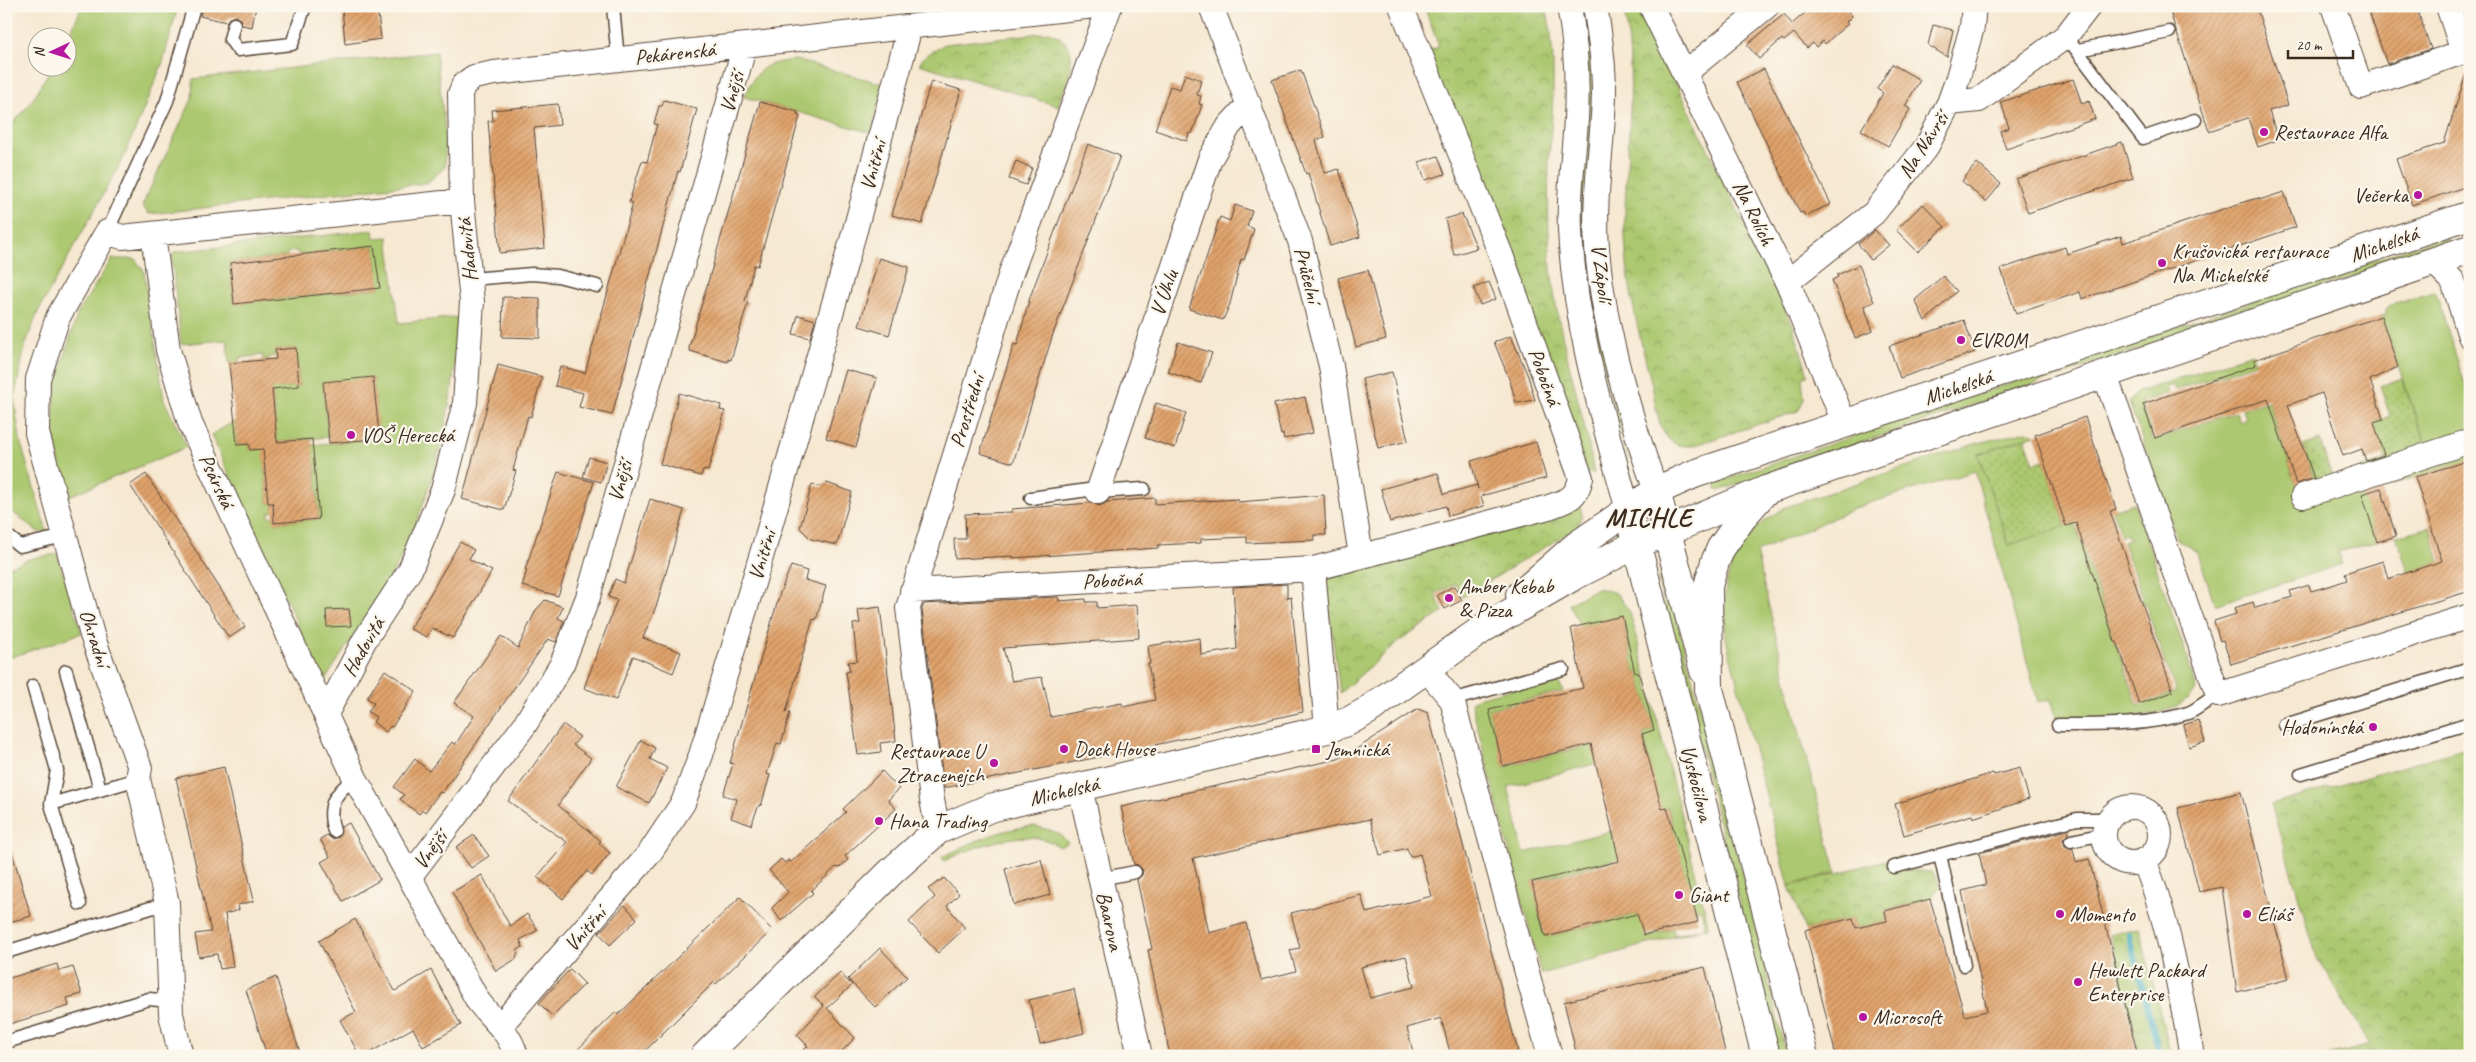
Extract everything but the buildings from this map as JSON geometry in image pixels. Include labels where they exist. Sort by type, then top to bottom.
[{"type":"main road","name":"Michelská","points":[[1484,628],[1562,557],[1656,491],[1694,474],[2464,224]]},
{"type":"main road","name":"Michelská","points":[[705,1056],[892,871],[938,830],[990,808],[1327,728],[1349,721],[1367,711],[1484,628],[1574,576],[1637,544],[1766,490],[2470,249]]},
{"type":"main road","name":"Vyskočilova","points":[[1709,689],[1708,586],[1721,548],[1740,520],[1766,490]]},
{"type":"main road","name":"V Zápolí","points":[[1656,491],[1668,531]]},
{"type":"main road","name":"Vyskočilova","points":[[1628,510],[1766,1056]]},
{"type":"main road","name":"Vyskočilova","points":[[1668,531],[1804,1056]]},
{"type":"street","name":"Pekárenská","points":[[462,201],[460,94],[464,84],[474,77],[494,73],[910,27],[1057,8],[1095,6]]},
{"type":"street","name":"Prostřední","points":[[938,830],[932,800],[908,608],[1011,273],[1110,6]]},
{"type":"street","name":"Průčelní","points":[[1211,6],[1300,241],[1331,366],[1361,556]]},
{"type":"street","name":"Pobočná","points":[[912,591],[1313,569],[1568,500],[1577,492],[1581,478],[1501,254],[1401,6]]},
{"type":"street","name":"V Zápolí","points":[[1569,6],[1576,55],[1576,120],[1570,217],[1575,280],[1589,359],[1628,510]]},
{"type":"street","name":"V Zápolí","points":[[1595,6],[1604,93],[1596,197],[1597,248],[1603,295],[1618,361],[1640,445],[1656,491]]},
{"type":"street","name":"Na Rolích","points":[[1651,6],[1787,282],[1827,375],[1845,425]]},
{"type":"street","points":[[1685,73],[1767,6]]},
{"type":"street","points":[[1949,103],[1972,27],[1974,6]]},
{"type":"street","name":"Na Návrší","points":[[1787,282],[1874,213],[1927,146],[1949,103],[1980,100],[2072,43],[2089,6]]},
{"type":"street","points":[[2333,6],[2361,87],[2463,52],[2448,6]]},
{"type":"street","name":"Vnitřní","points":[[501,1025],[649,854],[682,803],[701,755],[767,538],[855,230],[910,27]]},
{"type":"street","name":"Vnější","points":[[410,876],[524,726],[562,664],[588,597],[745,45]]},
{"type":"street","name":"V Úhlu","points":[[1098,492],[1210,159],[1229,126],[1249,104]]},
{"type":"street","points":[[107,232],[122,237],[462,201]]},
{"type":"street","name":"Hadovitá","points":[[326,714],[364,641],[410,570],[443,490],[465,403],[472,302],[462,201]]},
{"type":"street","name":"Ohradní","points":[[107,232],[58,318],[38,380],[37,433],[92,635],[140,768],[138,779],[167,903],[171,1014],[181,1056]]},
{"type":"street","name":"Psárská","points":[[153,234],[168,350],[190,423],[326,714]]},
{"type":"street","points":[[2453,281],[2470,256]]},
{"type":"street","points":[[2434,262],[2453,281],[2468,324]]},
{"type":"street","points":[[2105,375],[2218,695],[2470,616]]},
{"type":"street","points":[[2302,496],[2470,441]]},
{"type":"street","points":[[1313,569],[1327,728]]},
{"type":"street","points":[[1426,670],[1452,700],[1550,1056]]},
{"type":"street","points":[[326,714],[355,778],[478,1001],[509,1035],[516,1056]]},
{"type":"street","name":"Baarova","points":[[1080,787],[1140,1056]]},
{"type":"street","points":[[2130,806],[2144,809],[2154,816],[2160,828],[2160,841],[2154,853],[2144,861],[2128,863],[2120,861],[2108,850],[2106,827],[2118,810],[2130,806]]},
{"type":"street","points":[[2144,861],[2154,886],[2184,1010],[2192,1056]]},
{"type":"lane","points":[[107,232],[166,101],[194,6]]},
{"type":"lane","points":[[234,24],[230,39],[238,50],[292,44],[305,6]]},
{"type":"lane","points":[[613,6],[618,60]]},
{"type":"lane","points":[[2072,43],[2169,32]]},
{"type":"lane","points":[[2072,43],[2143,138],[2195,120]]},
{"type":"lane","points":[[471,279],[532,274],[558,276],[597,286]]},
{"type":"lane","points":[[1031,498],[1088,490],[1098,492],[1144,489]]},
{"type":"lane","points":[[6,535],[20,546],[65,536]]},
{"type":"lane","points":[[2285,725],[2470,668]]},
{"type":"lane","points":[[1452,700],[1563,669]]},
{"type":"lane","points":[[66,671],[100,789]]},
{"type":"lane","points":[[33,686],[58,770],[51,804],[80,904]]},
{"type":"lane","points":[[2058,725],[2138,724],[2191,712],[2202,702],[2218,695]]},
{"type":"lane","points":[[2301,774],[2470,723]]},
{"type":"lane","points":[[334,831],[331,819],[332,804],[340,790],[355,778]]},
{"type":"lane","points":[[51,804],[138,779]]},
{"type":"lane","points":[[1894,866],[2077,819],[2106,827]]},
{"type":"lane","points":[[2071,841],[2106,827]]},
{"type":"lane","points":[[1940,855],[1964,965]]},
{"type":"lane","points":[[1100,879],[1135,872]]},
{"type":"lane","points":[[6,952],[167,903]]},
{"type":"lane","points":[[6,1042],[149,1000],[170,1001]]},
{"type":"green space","points":[[82,6],[178,6],[163,62],[124,157],[38,312],[25,346],[14,400],[21,444],[47,532],[38,532],[6,507],[6,132],[33,99],[45,78],[78,78],[78,28],[72,28]]},
{"type":"green space","points":[[1424,6],[1546,6],[1550,25],[1553,64],[1553,103],[1548,185],[1550,257],[1557,312],[1594,473],[1586,474],[1424,52],[1439,47]]},
{"type":"green space","points":[[1579,6],[1589,6],[1593,31],[1591,195],[1635,459],[1632,461],[1626,456],[1589,305],[1582,246]]},
{"type":"green space","points":[[1623,6],[1639,6],[1792,323],[1808,374],[1802,379],[1804,399],[1798,411],[1693,446],[1678,445],[1671,441],[1665,435],[1661,426],[1632,299],[1625,235],[1630,57]]},
{"type":"green space","points":[[1050,32],[1068,46],[1071,55],[1069,74],[1058,106],[919,64],[925,56],[945,44]]},
{"type":"green space","points":[[436,52],[445,131],[445,167],[427,183],[149,214],[142,206],[192,99],[193,79]]},
{"type":"green space","points":[[796,60],[883,84],[872,133],[744,97],[753,79],[763,69],[776,63]]},
{"type":"green space","points":[[373,230],[374,238],[388,237],[399,323],[459,317],[457,349],[448,411],[442,441],[425,501],[392,575],[324,682],[211,435],[235,421],[237,445],[249,444],[250,450],[292,446],[265,469],[268,503],[273,503],[274,511],[269,512],[269,517],[274,517],[275,523],[319,519],[315,464],[299,446],[374,439],[374,433],[378,432],[373,378],[324,388],[324,394],[329,393],[325,402],[328,437],[277,442],[271,381],[279,388],[299,386],[296,348],[276,350],[276,356],[269,357],[269,359],[263,360],[263,355],[239,358],[239,362],[229,363],[227,340],[181,344],[172,258],[175,252]],"holes":[[[374,246],[380,288],[234,304],[230,263],[287,256],[288,252],[298,251],[298,255]],[[349,609],[350,626],[326,610]]]},
{"type":"green space","points":[[2442,237],[2447,241],[2443,246],[1718,491],[1716,489],[1718,482]]},
{"type":"green space","points":[[112,259],[135,259],[144,271],[164,400],[187,447],[67,497],[53,432],[55,388],[78,312]]},
{"type":"green space","points":[[2436,293],[2470,400],[2470,460],[2363,494],[2377,542],[2337,552],[2342,564],[2215,605],[2198,553],[2177,539],[2129,402],[2136,393],[2252,353],[2255,363],[2225,375],[2175,390],[2173,385],[2166,388],[2168,393],[2141,402],[2153,440],[2236,412],[2240,422],[2246,419],[2243,409],[2268,401],[2298,490],[2426,446],[2381,316],[2386,315],[2386,309],[2389,306]]},
{"type":"green space","points":[[2402,378],[2426,447],[2386,460],[2373,423],[2390,416],[2380,386]]},
{"type":"green space","points":[[2027,431],[2035,435],[1978,454],[2009,545],[2074,523],[2087,554],[2085,555],[2138,706],[2176,692],[2166,665],[2164,665],[2145,603],[2142,604],[2143,598],[2123,542],[2129,540],[2127,534],[2121,536],[2112,510],[2134,503],[2188,660],[2196,690],[2183,702],[2168,710],[2131,718],[2057,719],[2051,700],[2038,702],[1975,471],[1863,505],[1756,552],[1793,708],[1836,872],[1789,886],[1726,639],[1725,597],[1733,562],[1741,546],[1752,532],[1767,519],[1786,507],[1971,445]]},
{"type":"green space","points":[[2025,438],[2034,463],[2044,460],[2066,526],[2009,545],[1978,454]]},
{"type":"green space","points":[[2320,440],[2332,477],[2316,482],[2303,446]]},
{"type":"green space","points":[[1580,504],[1582,515],[1578,527],[1463,597],[1455,584],[1435,594],[1443,612],[1397,643],[1340,693],[1325,579]]},
{"type":"green space","points":[[2430,527],[2440,562],[2408,572],[2396,536]]},
{"type":"green space","points":[[57,554],[82,633],[6,659],[6,568],[32,558]]},
{"type":"green space","points":[[1666,576],[1749,900],[1786,1056],[1778,1056],[1658,579]]},
{"type":"green space","points":[[1597,588],[1616,593],[1630,612],[1709,927],[1541,974],[1471,702],[1480,697],[1556,679],[1564,691],[1489,709],[1504,767],[1594,744],[1609,760],[1508,787],[1524,853],[1612,831],[1614,842],[1629,839],[1622,858],[1533,881],[1543,933],[1546,937],[1638,914],[1646,937],[1673,928],[1674,935],[1705,927],[1701,909],[1695,911],[1668,808],[1660,809],[1643,734],[1654,730],[1639,673],[1635,673],[1622,616],[1580,626],[1569,604]]},
{"type":"green space","points":[[2470,747],[2470,1056],[2328,1056],[2370,1045],[2317,958],[2271,805]]},
{"type":"green space","points":[[1033,826],[1057,833],[1068,843],[1059,847],[1047,840],[1018,838],[986,844],[944,861],[942,857],[997,833]]},
{"type":"green space","points":[[1901,856],[1905,870],[1932,872],[1941,885],[1930,899],[1885,910],[1887,921],[1856,928],[1853,918],[1805,930],[1789,886]]},
{"type":"green space","points":[[2139,927],[2171,1056],[2140,1056],[2110,935]]},
{"type":"waterway","points":[[2129,934],[2160,1056]]},
{"type":"place","name":"Restaurace Alfa","points":[[2264,132]]},
{"type":"place","name":"Večerka","points":[[2418,195]]},
{"type":"place","name":"Krušovická restaurace Na Michelské","points":[[2162,263]]},
{"type":"place","name":"EVROM","points":[[1961,340]]},
{"type":"place","name":"VOŠ Herecká","points":[[351,435]]},
{"type":"place","name":"Amber Kebab & Pizza","points":[[1449,598]]},
{"type":"place","name":"Hodonínská","points":[[2373,727]]},
{"type":"place","name":"Dock House","points":[[1064,749]]},
{"type":"place","name":"Jemnická","points":[[1316,749]]},
{"type":"place","name":"Restaurace U Ztracenejch","points":[[994,763]]},
{"type":"place","name":"Hana Trading","points":[[879,821]]},
{"type":"place","name":"Giant","points":[[1679,895]]},
{"type":"place","name":"Momento","points":[[2060,914]]},
{"type":"place","name":"Eliáš","points":[[2247,914]]},
{"type":"place","name":"Hewlett Packard Enterprise","points":[[2078,982]]},
{"type":"place","name":"Microsoft","points":[[1863,1017]]},
{"type":"district","name":"MICHLE","points":[[1649,517]]}]
